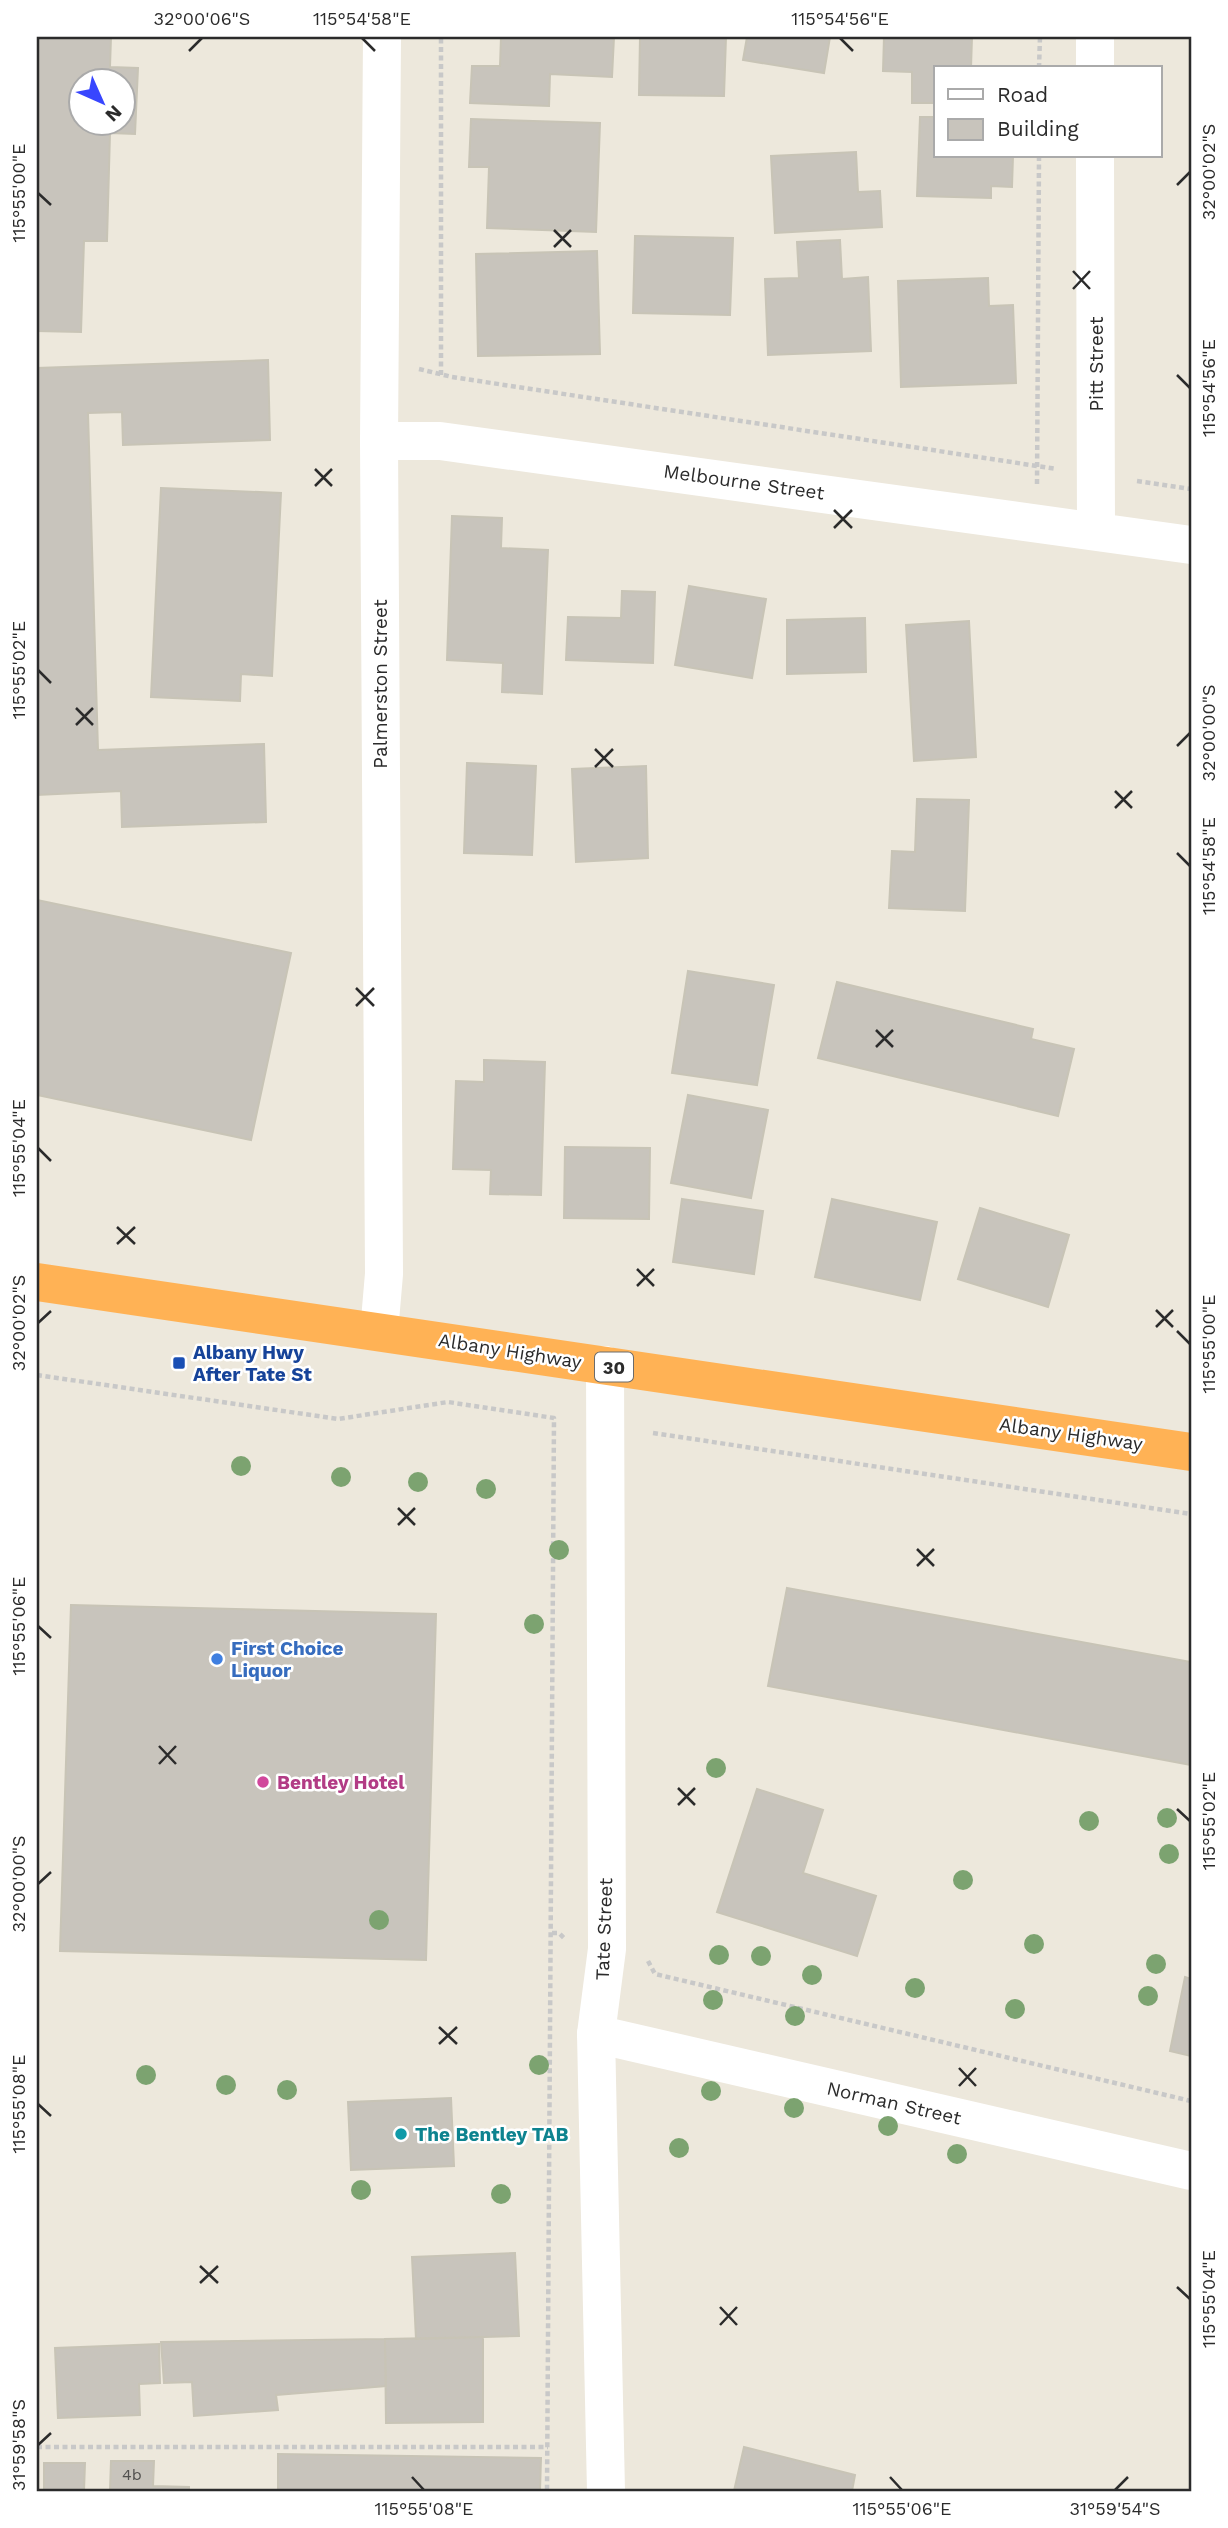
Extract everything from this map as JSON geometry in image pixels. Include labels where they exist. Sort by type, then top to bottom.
[{"type":"highway","name":"Albany Highway","points":[[37,1282],[1191,1452]]},
{"type":"street","name":"Palmerston Street","points":[[379,1332],[384,1274],[379,441],[382,37]]},
{"type":"street","points":[[1095,37],[1095,66]]},
{"type":"street","name":"Pitt Street","points":[[1095,158],[1096,531]]},
{"type":"street","name":"Melbourne Street","points":[[379,441],[440,441],[1191,545]]},
{"type":"street","name":"Tate Street","points":[[605,1365],[607,1949],[596,2034],[606,2491]]},
{"type":"street","name":"Norman Street","points":[[596,2034],[1191,2171]]},
{"type":"path","points":[[441,37],[441,375]]},
{"type":"path","points":[[1039,66],[1040,37]]},
{"type":"path","points":[[1036,522],[1039,158]]},
{"type":"path","points":[[415,369],[1062,469]]},
{"type":"path","points":[[1129,479],[1191,489]]},
{"type":"path","points":[[37,1376],[338,1419],[448,1402],[554,1418],[547,2491]]},
{"type":"path","points":[[653,1433],[1191,1514]]},
{"type":"path","points":[[552,1933],[559,1933],[569,1942],[643,1953],[655,1974],[1191,2101]]},
{"type":"path","points":[[37,2447],[548,2447]]},
{"type":"building","points":[[37,37],[111,37],[110,66],[66,66],[66,136],[110,136],[107,241],[84,241],[81,332],[37,331]]},
{"type":"building","points":[[501,37],[614,37],[612,77],[550,74],[549,106],[470,103],[472,66],[500,66]]},
{"type":"building","points":[[640,37],[726,37],[724,96],[639,95]]},
{"type":"building","points":[[747,37],[830,37],[824,73],[743,60]]},
{"type":"building","points":[[884,37],[972,37],[971,66],[934,66],[934,103],[912,103],[912,72],[883,71]]},
{"type":"building","points":[[136,68],[138,68],[136,112]]},
{"type":"building","points":[[920,117],[934,117],[934,158],[1013,158],[1012,187],[991,186],[991,198],[917,196]]},
{"type":"building","points":[[471,119],[600,123],[596,232],[487,228],[489,167],[469,167]]},
{"type":"building","points":[[856,152],[858,192],[880,191],[882,227],[775,233],[771,156]]},
{"type":"building","points":[[635,236],[733,238],[730,315],[633,313]]},
{"type":"building","points":[[840,240],[842,279],[868,277],[871,351],[768,355],[765,279],[799,278],[797,242]]},
{"type":"building","points":[[597,251],[600,354],[478,356],[476,254]]},
{"type":"building","points":[[988,278],[989,306],[1013,305],[1016,383],[901,387],[898,281]]},
{"type":"building","points":[[268,360],[270,440],[123,445],[122,412],[88,413],[98,750],[264,744],[266,822],[122,827],[121,791],[37,795],[37,368]]},
{"type":"building","points":[[161,488],[281,493],[272,676],[241,674],[240,701],[151,697]]},
{"type":"building","points":[[452,516],[502,518],[501,548],[548,550],[542,694],[502,692],[503,663],[447,660]]},
{"type":"building","points":[[689,586],[766,599],[752,678],[675,665]]},
{"type":"building","points":[[622,591],[655,592],[653,663],[566,660],[568,617],[621,618]]},
{"type":"building","points":[[865,618],[866,672],[787,674],[787,620]]},
{"type":"building","points":[[969,621],[976,757],[914,761],[906,625]]},
{"type":"building","points":[[467,763],[536,766],[532,855],[464,853]]},
{"type":"building","points":[[646,766],[648,858],[576,862],[572,769]]},
{"type":"building","points":[[917,799],[969,800],[965,911],[889,908],[892,851],[915,852]]},
{"type":"building","points":[[37,900],[291,953],[251,1140],[37,1095]]},
{"type":"building","points":[[688,971],[774,985],[757,1085],[672,1073]]},
{"type":"building","points":[[837,982],[1033,1029],[1031,1039],[1074,1049],[1058,1116],[818,1058]]},
{"type":"building","points":[[484,1060],[545,1062],[541,1195],[490,1194],[491,1170],[453,1169],[456,1081],[484,1082]]},
{"type":"building","points":[[688,1095],[768,1110],[751,1198],[671,1183]]},
{"type":"building","points":[[565,1147],[650,1148],[649,1219],[564,1218]]},
{"type":"building","points":[[682,1199],[763,1211],[754,1274],[673,1262]]},
{"type":"building","points":[[832,1199],[937,1222],[920,1300],[815,1277]]},
{"type":"building","points":[[980,1208],[1069,1235],[1048,1307],[958,1279]]},
{"type":"building","points":[[787,1588],[1191,1662],[1191,1765],[768,1686]]},
{"type":"building","points":[[71,1605],[436,1614],[426,1960],[60,1951]]},
{"type":"building","points":[[757,1789],[823,1810],[803,1873],[876,1896],[857,1956],[717,1912]]},
{"type":"building","points":[[1185,1977],[1191,1979],[1191,2056],[1170,2051]]},
{"type":"building","name":"The Bentley TAB","points":[[451,2098],[454,2166],[351,2170],[348,2102]]},
{"type":"building","points":[[515,2253],[519,2336],[416,2339],[412,2257]]},
{"type":"building","points":[[483,2337],[483,2422],[386,2423],[385,2339]]},
{"type":"building","points":[[385,2339],[386,2386],[276,2395],[278,2410],[194,2416],[192,2382],[164,2383],[161,2342]]},
{"type":"building","points":[[159,2344],[160,2383],[139,2384],[140,2415],[58,2418],[55,2348]]},
{"type":"building","points":[[744,2447],[855,2475],[852,2491],[734,2491]]},
{"type":"building","points":[[278,2454],[541,2458],[540,2491],[278,2491]]},
{"type":"building","points":[[111,2461],[154,2461],[153,2486],[189,2487],[189,2491],[110,2491]]},
{"type":"building","points":[[44,2463],[85,2463],[84,2491],[44,2491]]},
{"type":"place","name":"Albany Hwy After Tate St","points":[[179,1363]]},
{"type":"place","name":"First Choice Liquor","points":[[217,1659]]},
{"type":"place","name":"Bentley Hotel","points":[[263,1782]]},
{"type":"place","name":"The Bentley TAB","points":[[401,2134]]}]
